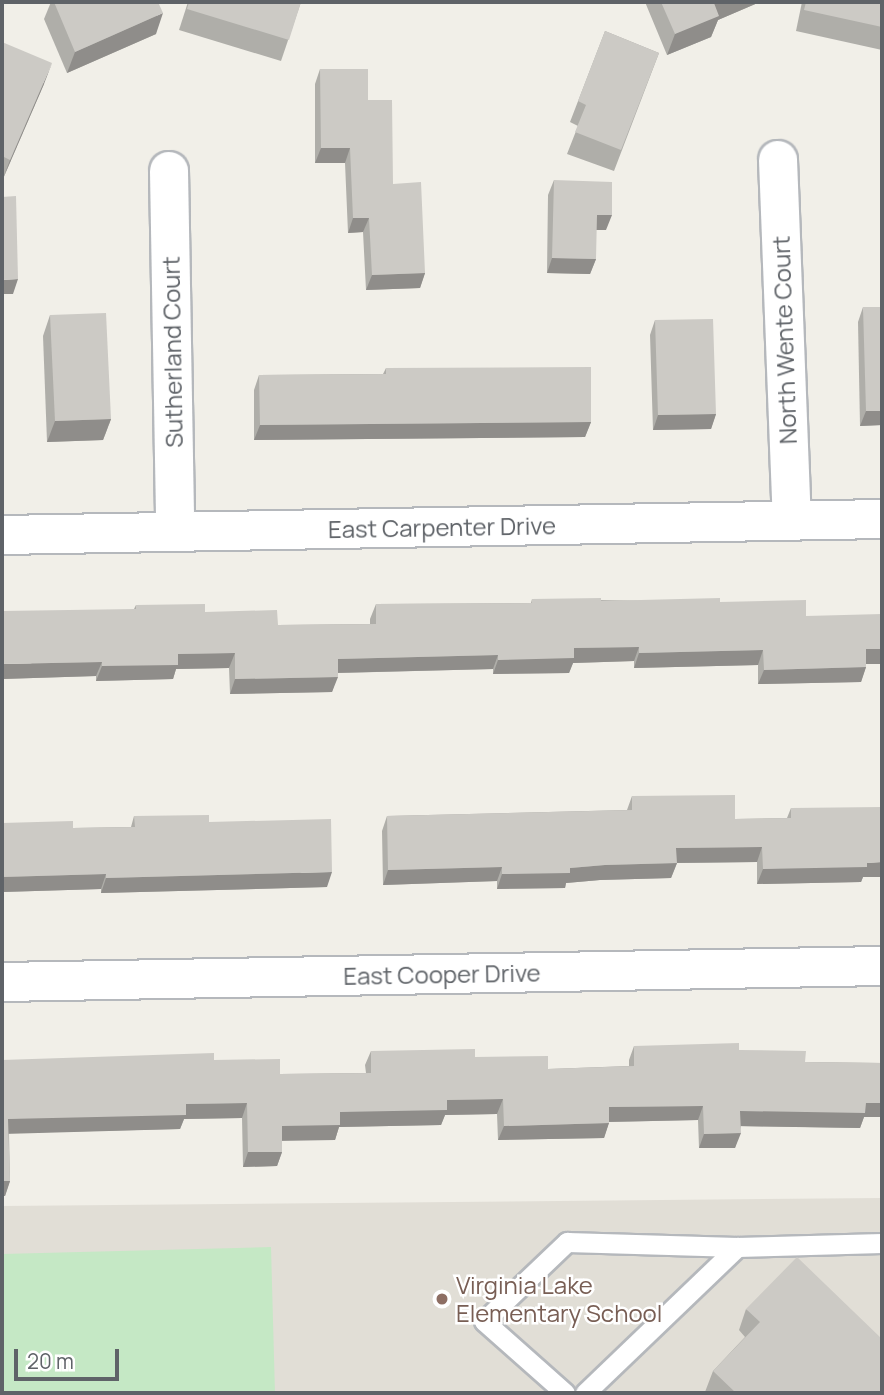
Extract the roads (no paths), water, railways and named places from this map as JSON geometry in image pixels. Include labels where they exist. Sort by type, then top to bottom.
[{"type":"street","name":"North Wente Court","points":[[778,160],[792,521]]},
{"type":"street","name":"Sutherland Court","points":[[169,171],[175,532]]},
{"type":"street","name":"East Carpenter Drive","points":[[2,534],[882,519]]},
{"type":"street","name":"East Cooper Drive","points":[[2,982],[882,966]]},
{"type":"lane","points":[[565,1393],[484,1321],[567,1242],[737,1247],[882,1243]]},
{"type":"lane","points":[[585,1393],[737,1247]]},
{"type":"place","name":"Virginia Lake Elementary School","points":[[442,1299]]}]
